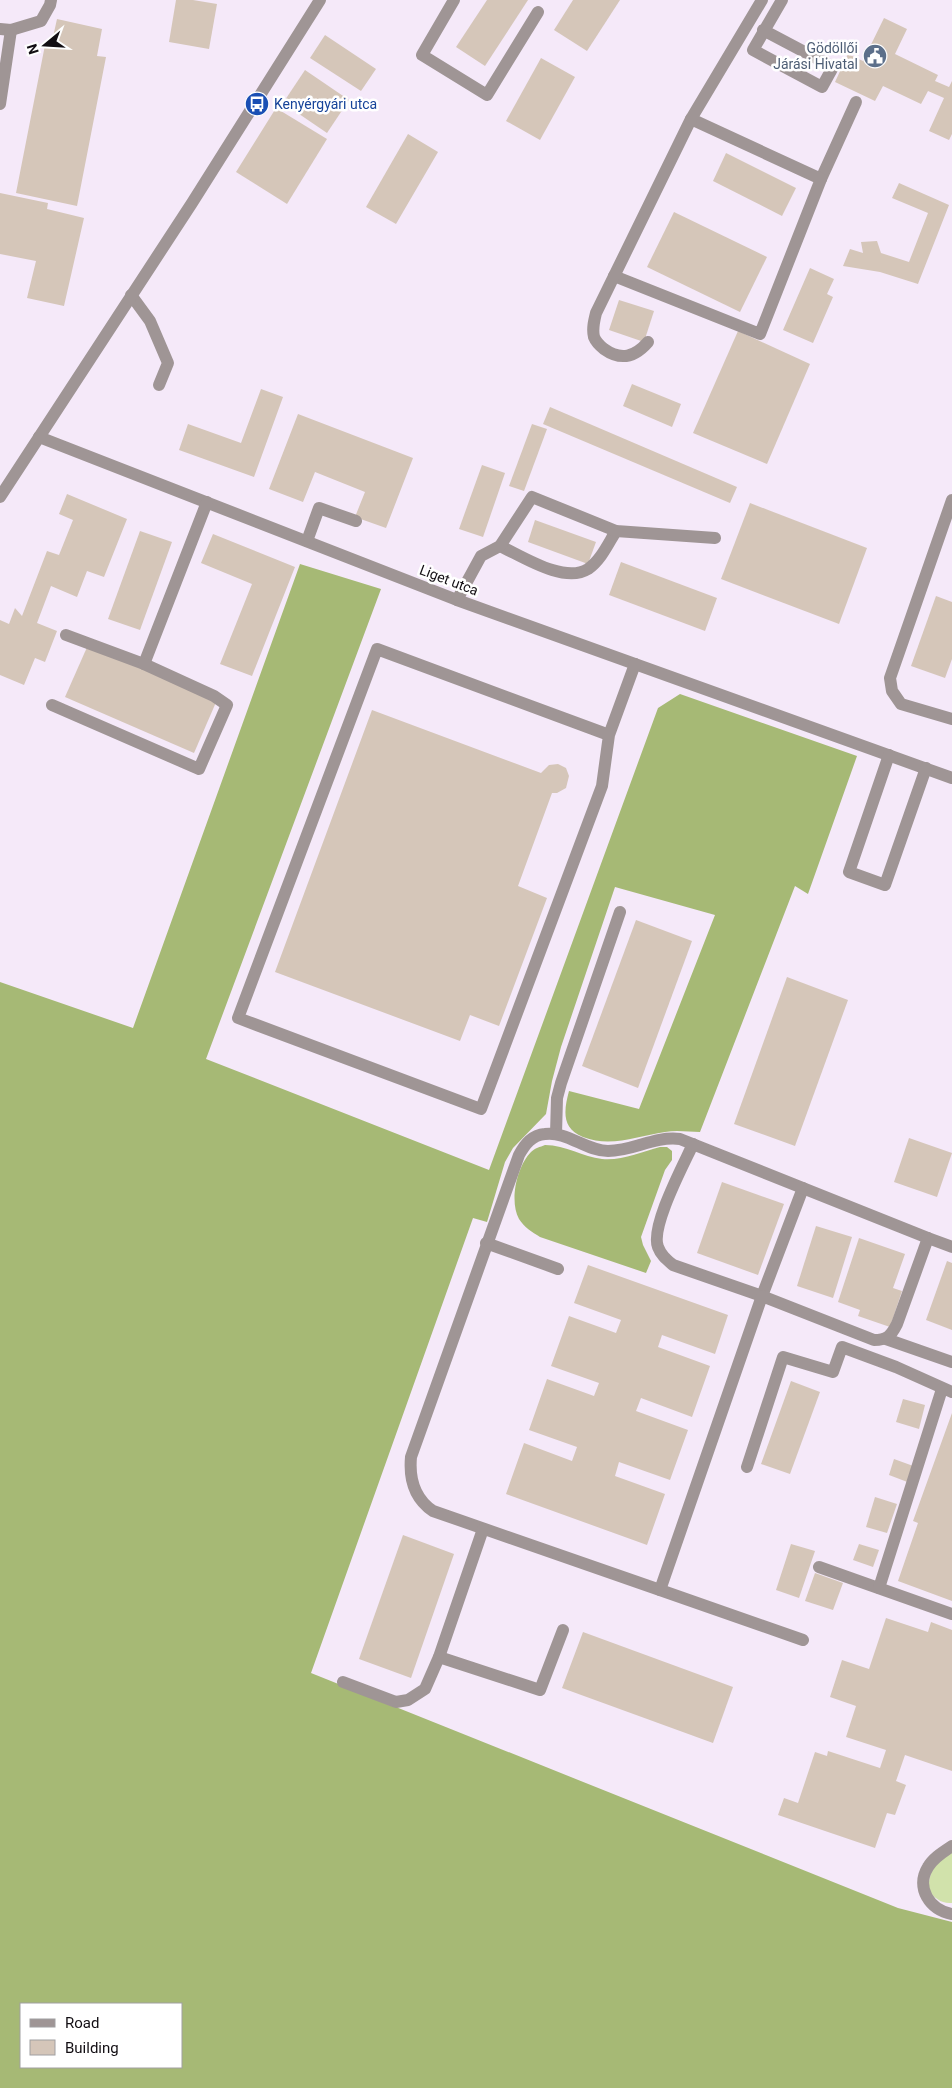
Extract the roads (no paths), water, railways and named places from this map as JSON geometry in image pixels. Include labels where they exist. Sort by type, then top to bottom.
[{"type":"street","points":[[0,104],[5,30],[41,22],[51,0]]},
{"type":"street","points":[[0,497],[320,0]]},
{"type":"street","points":[[454,0],[422,54],[487,95],[538,12]]},
{"type":"street","points":[[648,342],[641,350],[625,357],[609,352],[598,344],[594,336],[593,326],[596,313],[691,119],[762,0]]},
{"type":"street","points":[[763,30],[833,67],[822,87],[753,50],[763,30],[782,0]]},
{"type":"street","points":[[614,276],[760,334],[821,179],[856,102]]},
{"type":"street","points":[[691,119],[821,179]]},
{"type":"street","points":[[131,295],[150,321],[168,363],[159,384]]},
{"type":"street","name":"Liget utca","points":[[39,437],[457,600],[952,778]]},
{"type":"street","points":[[457,600],[481,556],[500,546],[532,496],[616,531],[715,538]]},
{"type":"street","points":[[952,500],[890,678],[892,691],[902,704],[952,720]]},
{"type":"street","points":[[144,664],[207,502]]},
{"type":"street","points":[[307,542],[319,508],[356,521]]},
{"type":"street","points":[[500,546],[552,570],[569,574],[578,573],[588,568],[598,559],[616,531]]},
{"type":"street","points":[[52,706],[199,769],[227,705],[214,696],[144,664],[66,635]]},
{"type":"street","points":[[610,735],[377,649],[238,1018],[481,1109],[602,786],[610,735],[636,664]]},
{"type":"street","points":[[889,755],[849,872],[885,885],[926,768]]},
{"type":"street","points":[[556,1134],[556,1112],[561,1083],[620,912]]},
{"type":"street","points":[[803,1640],[433,1511],[423,1504],[417,1496],[410,1470],[410,1457],[519,1155],[524,1146],[538,1135],[556,1134],[593,1149],[607,1151],[622,1149],[666,1137],[680,1139],[952,1247]]},
{"type":"street","points":[[693,1144],[660,1218],[656,1234],[657,1246],[662,1256],[673,1265],[762,1296],[868,1338],[874,1340],[886,1339],[952,1362]]},
{"type":"street","points":[[660,1590],[762,1296],[802,1188]]},
{"type":"street","points":[[886,1339],[892,1334],[897,1324],[928,1238]]},
{"type":"street","points":[[486,1243],[558,1269]]},
{"type":"street","points":[[747,1467],[783,1357],[833,1372],[842,1347],[896,1367],[947,1390],[879,1588]]},
{"type":"street","points":[[343,1682],[396,1702],[408,1700],[425,1689],[439,1657],[483,1529]]},
{"type":"street","points":[[819,1567],[952,1614]]},
{"type":"street","points":[[439,1657],[540,1690],[563,1630]]},
{"type":"street","points":[[952,1846],[929,1865],[924,1874],[923,1884],[926,1896],[932,1906],[941,1912],[952,1914]]},
{"type":"place","name":"Gödöllői Járási Hivatal","points":[[875,56]]},
{"type":"place","name":"Kenyérgyári utca","points":[[257,104]]}]
